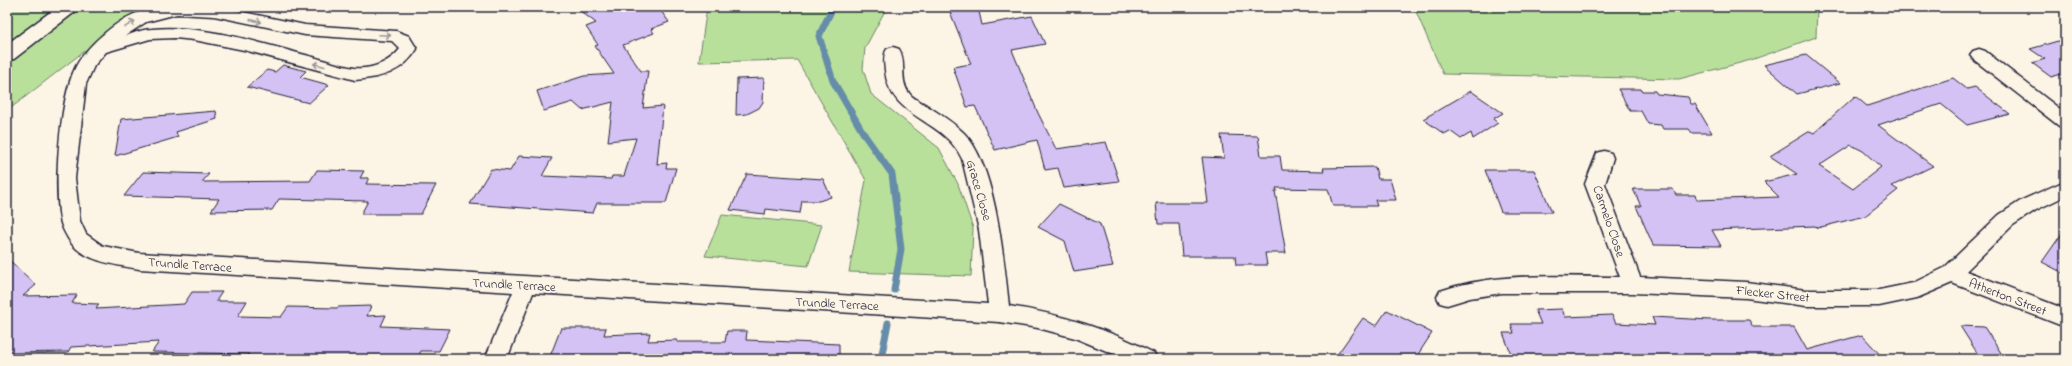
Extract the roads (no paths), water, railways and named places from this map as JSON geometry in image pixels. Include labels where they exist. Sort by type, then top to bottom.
[{"type":"main road","points":[[7,40],[55,7]]},
{"type":"main road","points":[[7,54],[69,7]]},
{"type":"street","name":"Trundle Terrace","points":[[100,48],[150,34],[194,34],[244,45],[355,74],[371,73],[388,69],[402,60],[409,49],[403,40],[396,36],[305,30],[196,9],[160,12],[140,18],[120,31],[100,48],[86,64],[78,80],[71,126],[66,178],[70,221],[79,238],[96,251],[114,257],[140,261],[999,313],[1039,319],[1082,330],[1120,345],[1146,359]]},
{"type":"street","name":"Grace Close","points":[[893,53],[894,78],[897,89],[903,98],[957,138],[966,148],[973,162],[991,229],[999,313]]},
{"type":"street","points":[[1979,55],[2065,122]]},
{"type":"street","name":"Carmelo Close","points":[[1604,158],[1594,184],[1632,285]]},
{"type":"street","name":"Flecker Street","points":[[1447,296],[1470,290],[1502,285],[1632,285],[1746,290],[1806,298],[1879,298],[1917,290],[1951,274],[2006,220],[2029,206],[2065,188]]},
{"type":"street","name":"Atherton Street","points":[[1951,274],[2065,318]]},
{"type":"street","points":[[496,359],[526,285]]},
{"type":"waterway","points":[[833,7],[819,36],[833,81],[865,136],[892,174],[901,249],[894,290]]},
{"type":"waterway","points":[[881,359],[888,323]]}]
